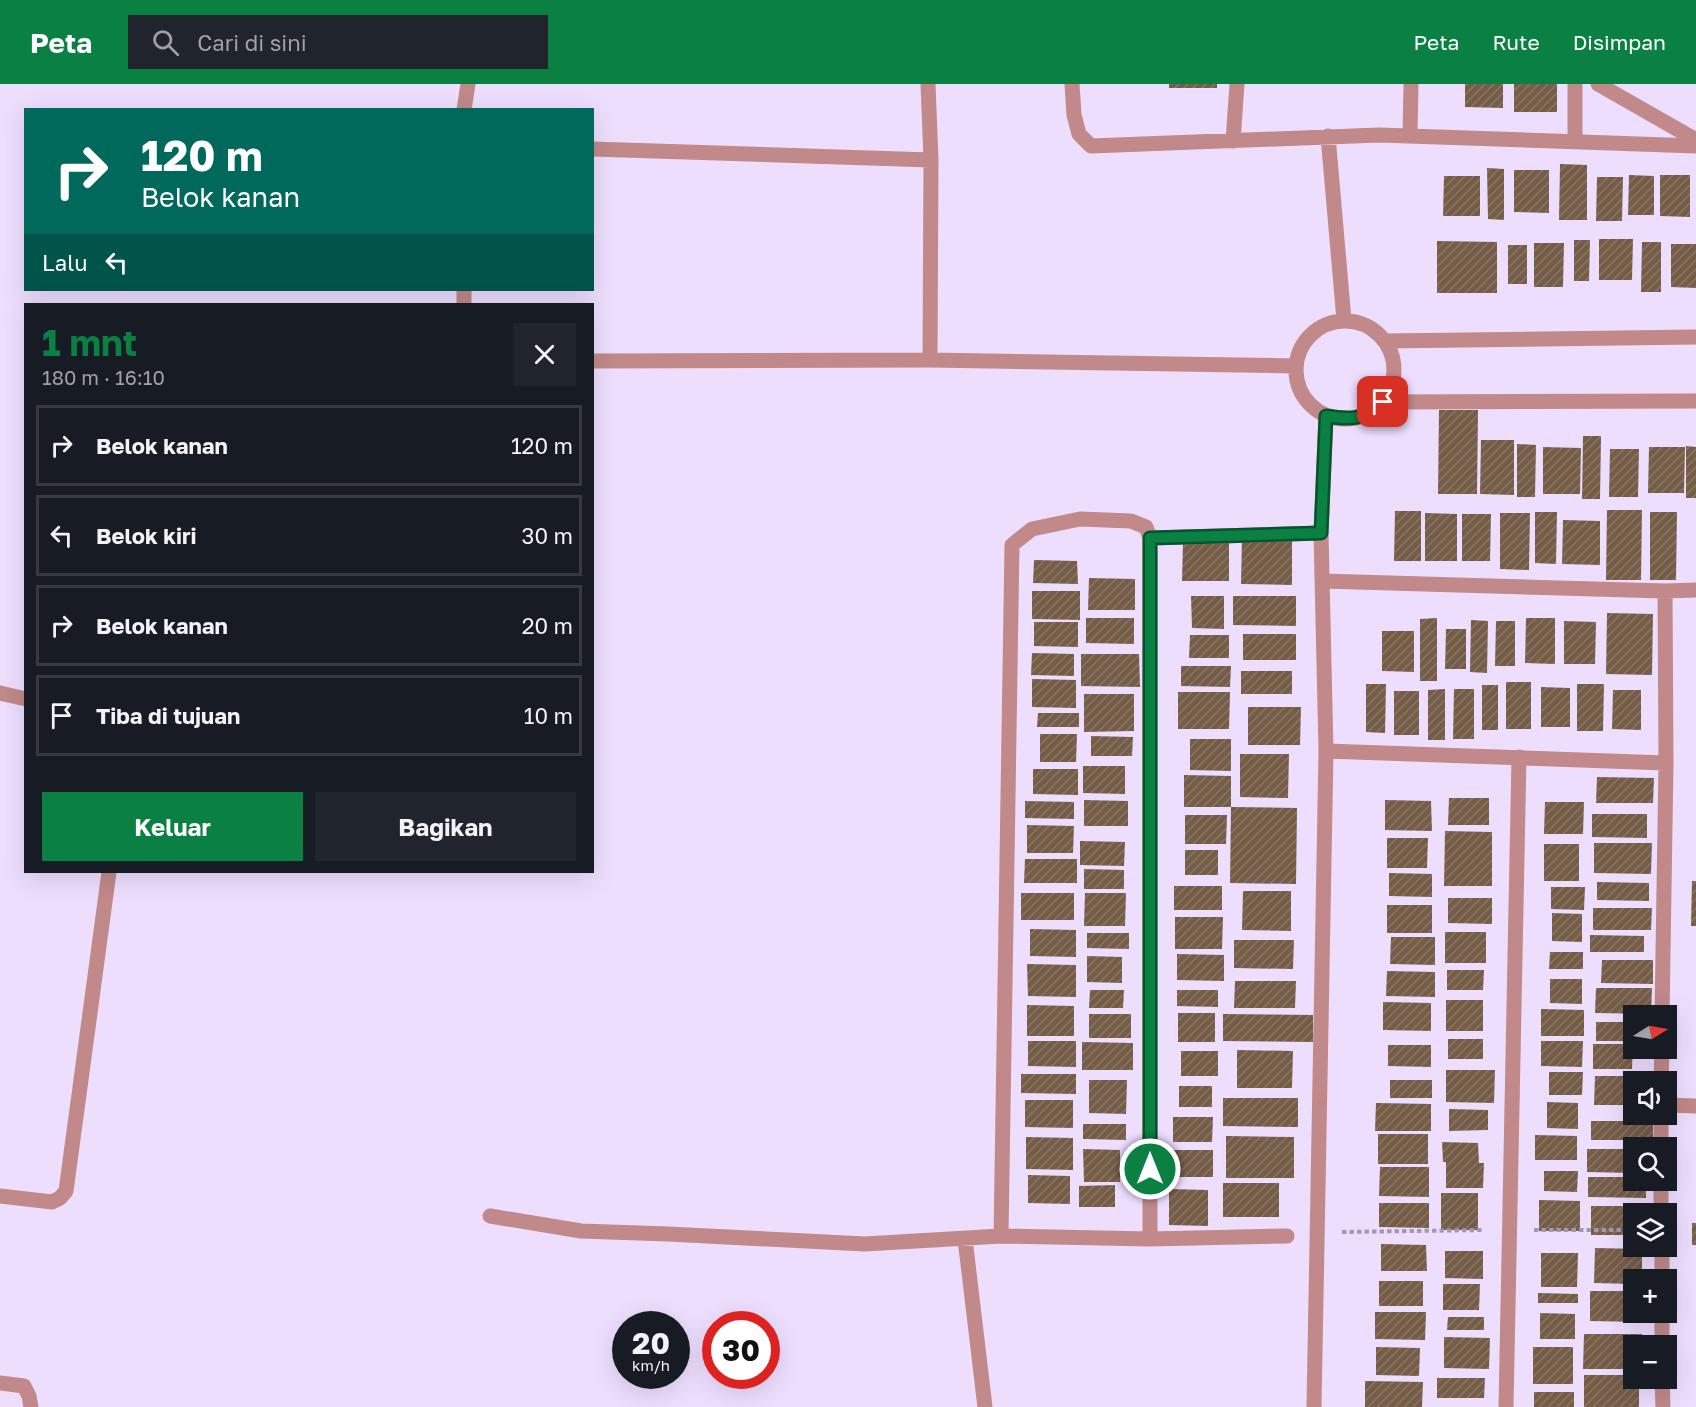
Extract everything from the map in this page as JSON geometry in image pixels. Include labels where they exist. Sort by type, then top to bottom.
[{"type":"street","points":[[464,108],[468,84]]},
{"type":"street","points":[[928,84],[931,160],[930,360]]},
{"type":"street","points":[[1072,84],[1074,116],[1079,134],[1091,146],[1328,136],[1410,135],[1696,146]]},
{"type":"street","points":[[1233,141],[1236,84]]},
{"type":"street","points":[[1410,135],[1411,84]]},
{"type":"street","points":[[1575,84],[1575,142]]},
{"type":"street","points":[[1598,84],[1696,140]]},
{"type":"street","points":[[1328,136],[1344,320]]},
{"type":"street","points":[[594,149],[931,160]]},
{"type":"street","points":[[1344,320],[1366,326],[1384,341],[1393,360],[1392,382],[1383,402],[1373,411],[1348,420],[1326,416],[1308,403],[1297,383],[1296,366],[1305,340],[1322,326],[1344,320]]},
{"type":"street","points":[[1384,341],[1696,337]]},
{"type":"street","points":[[594,361],[930,360],[1296,366]]},
{"type":"street","points":[[1383,402],[1696,401]]},
{"type":"street","points":[[1314,1407],[1326,751],[1321,533],[1326,416]]},
{"type":"street","points":[[1001,1236],[1012,544],[1032,529],[1080,519],[1131,522],[1146,527],[1150,538],[1150,1239]]},
{"type":"street","points":[[1150,538],[1321,533]]},
{"type":"street","points":[[1322,580],[1665,591],[1696,590]]},
{"type":"street","points":[[1662,1005],[1666,763],[1665,591]]},
{"type":"street","points":[[0,693],[24,699]]},
{"type":"street","points":[[1326,751],[1666,763]]},
{"type":"street","points":[[1506,1407],[1519,757]]},
{"type":"street","points":[[0,1196],[52,1203],[66,1191],[109,873]]},
{"type":"street","points":[[1677,1105],[1696,1106]]},
{"type":"street","points":[[490,1216],[581,1231],[865,1244],[1001,1236],[1150,1239],[1287,1236]]},
{"type":"street","points":[[965,1239],[985,1407]]},
{"type":"street","points":[[0,1383],[24,1386],[31,1407]]},
{"type":"street","points":[[1662,1389],[1663,1407]]},
{"type":"path","points":[[1317,1232],[1623,1230]]},
{"type":"building","points":[[1169,84],[1217,84],[1217,88],[1169,88]]},
{"type":"building","points":[[1465,84],[1503,84],[1503,108],[1465,107]]},
{"type":"building","points":[[1514,84],[1557,84],[1557,112],[1514,112]]},
{"type":"building","points":[[1560,164],[1587,165],[1587,220],[1559,220]]},
{"type":"building","points":[[1487,168],[1504,169],[1504,220],[1488,219]]},
{"type":"building","points":[[1514,170],[1549,170],[1549,213],[1514,212]]},
{"type":"building","points":[[1629,175],[1654,176],[1654,215],[1628,215]]},
{"type":"building","points":[[1660,175],[1690,175],[1690,217],[1660,216]]},
{"type":"building","points":[[1444,176],[1480,176],[1480,216],[1443,216]]},
{"type":"building","points":[[1597,177],[1623,177],[1622,221],[1596,221]]},
{"type":"building","points":[[1599,239],[1633,239],[1632,280],[1599,280]]},
{"type":"building","points":[[1574,240],[1590,240],[1589,281],[1574,281]]},
{"type":"building","points":[[1437,241],[1497,242],[1497,293],[1437,293]]},
{"type":"building","points":[[1642,242],[1661,242],[1661,292],[1641,292]]},
{"type":"building","points":[[1534,243],[1564,243],[1563,287],[1534,287]]},
{"type":"building","points":[[1671,244],[1696,244],[1696,288],[1671,287]]},
{"type":"building","points":[[1508,245],[1527,245],[1527,284],[1508,284]]},
{"type":"building","points":[[1439,410],[1478,410],[1477,494],[1438,494]]},
{"type":"building","points":[[1583,436],[1601,436],[1600,499],[1582,499]]},
{"type":"building","points":[[1481,440],[1514,440],[1514,495],[1480,494]]},
{"type":"building","points":[[1517,444],[1536,445],[1535,497],[1517,497]]},
{"type":"building","points":[[1686,446],[1696,447],[1696,498],[1686,498]]},
{"type":"building","points":[[1543,447],[1581,448],[1580,494],[1543,494]]},
{"type":"building","points":[[1649,447],[1685,447],[1684,493],[1648,493]]},
{"type":"building","points":[[1610,449],[1639,449],[1638,497],[1609,497]]},
{"type":"building","points":[[1607,510],[1642,510],[1641,580],[1606,580]]},
{"type":"building","points":[[1395,511],[1421,511],[1421,561],[1394,561]]},
{"type":"building","points":[[1535,512],[1557,512],[1556,564],[1535,563]]},
{"type":"building","points":[[1650,512],[1677,512],[1676,580],[1650,580]]},
{"type":"building","points":[[1425,513],[1457,514],[1457,561],[1425,561]]},
{"type":"building","points":[[1500,513],[1530,513],[1529,570],[1500,569]]},
{"type":"building","points":[[1462,514],[1491,514],[1490,561],[1462,561]]},
{"type":"building","points":[[1563,520],[1600,521],[1600,565],[1562,564]]},
{"type":"building","points":[[1242,536],[1292,537],[1292,585],[1241,584]]},
{"type":"building","points":[[1183,541],[1229,541],[1229,581],[1182,581]]},
{"type":"building","points":[[1034,560],[1077,561],[1078,584],[1033,583]]},
{"type":"building","points":[[1089,578],[1135,579],[1135,610],[1088,610]]},
{"type":"building","points":[[1032,591],[1080,591],[1080,620],[1032,619]]},
{"type":"building","points":[[1191,596],[1224,596],[1224,629],[1192,628]]},
{"type":"building","points":[[1233,596],[1296,596],[1296,626],[1233,625]]},
{"type":"building","points":[[1607,613],[1653,614],[1652,675],[1606,674]]},
{"type":"building","points":[[1086,618],[1134,618],[1134,644],[1086,643]]},
{"type":"building","points":[[1437,618],[1437,681],[1420,681],[1420,619]]},
{"type":"building","points":[[1526,618],[1555,618],[1555,664],[1525,663]]},
{"type":"building","points":[[1471,620],[1488,621],[1487,673],[1470,672]]},
{"type":"building","points":[[1496,621],[1515,621],[1515,666],[1495,666]]},
{"type":"building","points":[[1564,621],[1596,622],[1595,664],[1564,664]]},
{"type":"building","points":[[1034,622],[1078,622],[1078,647],[1034,646]]},
{"type":"building","points":[[1446,629],[1466,629],[1466,669],[1445,669]]},
{"type":"building","points":[[1382,631],[1414,631],[1414,672],[1382,671]]},
{"type":"building","points":[[1243,634],[1296,634],[1296,660],[1243,660]]},
{"type":"building","points":[[1190,635],[1229,635],[1229,658],[1189,658]]},
{"type":"building","points":[[1032,653],[1074,654],[1074,676],[1031,675]]},
{"type":"building","points":[[1081,654],[1139,654],[1140,687],[1081,686]]},
{"type":"building","points":[[1181,666],[1231,666],[1230,687],[1181,686]]},
{"type":"building","points":[[1241,671],[1292,671],[1292,694],[1241,694]]},
{"type":"building","points":[[1032,679],[1076,680],[1076,708],[1032,707]]},
{"type":"building","points":[[1506,682],[1531,682],[1531,729],[1506,729]]},
{"type":"building","points":[[1366,684],[1386,684],[1385,733],[1366,732]]},
{"type":"building","points":[[1577,684],[1604,684],[1603,731],[1577,731]]},
{"type":"building","points":[[1482,685],[1498,685],[1498,730],[1482,730]]},
{"type":"building","points":[[1541,687],[1570,688],[1570,727],[1541,727]]},
{"type":"building","points":[[1445,689],[1445,740],[1428,740],[1428,690]]},
{"type":"building","points":[[1454,689],[1474,689],[1474,739],[1453,739]]},
{"type":"building","points":[[1613,690],[1641,690],[1641,730],[1612,729]]},
{"type":"building","points":[[1394,691],[1419,691],[1419,735],[1394,735]]},
{"type":"building","points":[[1178,692],[1230,692],[1229,729],[1178,729]]},
{"type":"building","points":[[1084,694],[1134,694],[1134,731],[1084,732]]},
{"type":"building","points":[[1248,707],[1301,707],[1300,745],[1248,745]]},
{"type":"building","points":[[1038,713],[1079,713],[1079,727],[1037,727]]},
{"type":"building","points":[[1040,734],[1077,734],[1076,762],[1040,762]]},
{"type":"building","points":[[1091,736],[1133,737],[1132,756],[1091,756]]},
{"type":"building","points":[[1190,739],[1231,739],[1231,771],[1190,770]]},
{"type":"building","points":[[1240,754],[1289,754],[1288,798],[1240,797]]},
{"type":"building","points":[[1083,766],[1125,766],[1125,794],[1083,793]]},
{"type":"building","points":[[1033,769],[1078,769],[1078,795],[1033,794]]},
{"type":"building","points":[[1184,775],[1231,776],[1231,807],[1184,807]]},
{"type":"building","points":[[1597,777],[1654,778],[1653,803],[1596,803]]},
{"type":"building","points":[[1449,798],[1489,798],[1489,825],[1448,825]]},
{"type":"building","points":[[1084,800],[1128,801],[1128,826],[1084,826]]},
{"type":"building","points":[[1385,800],[1431,801],[1432,831],[1385,830]]},
{"type":"building","points":[[1025,801],[1074,802],[1074,819],[1025,818]]},
{"type":"building","points":[[1545,802],[1584,802],[1583,834],[1544,834]]},
{"type":"building","points":[[1231,807],[1297,808],[1296,884],[1230,883]]},
{"type":"building","points":[[1592,814],[1647,814],[1647,838],[1592,837]]},
{"type":"building","points":[[1185,815],[1227,815],[1226,844],[1185,844]]},
{"type":"building","points":[[1027,825],[1074,826],[1073,853],[1027,853]]},
{"type":"building","points":[[1445,831],[1492,832],[1492,886],[1444,886]]},
{"type":"building","points":[[1387,838],[1428,838],[1427,868],[1387,868]]},
{"type":"building","points":[[1080,841],[1125,842],[1124,866],[1080,865]]},
{"type":"building","points":[[1594,843],[1652,843],[1651,874],[1594,873]]},
{"type":"building","points":[[1544,844],[1579,844],[1579,881],[1544,881]]},
{"type":"building","points":[[1185,850],[1218,850],[1218,875],[1185,875]]},
{"type":"building","points":[[1025,859],[1077,859],[1077,883],[1024,883]]},
{"type":"building","points":[[1084,869],[1124,870],[1124,889],[1084,889]]},
{"type":"building","points":[[1389,873],[1432,874],[1432,897],[1389,896]]},
{"type":"building","points":[[1692,881],[1696,881],[1696,926],[1691,926]]},
{"type":"building","points":[[1597,882],[1649,883],[1649,901],[1597,900]]},
{"type":"building","points":[[1174,886],[1222,886],[1222,910],[1174,910]]},
{"type":"building","points":[[1551,887],[1585,887],[1584,910],[1551,909]]},
{"type":"building","points":[[1243,891],[1291,891],[1291,931],[1242,930]]},
{"type":"building","points":[[1021,893],[1074,893],[1074,920],[1021,920]]},
{"type":"building","points":[[1085,893],[1126,893],[1125,926],[1084,926]]},
{"type":"building","points":[[1448,898],[1492,898],[1492,924],[1448,923]]},
{"type":"building","points":[[1387,905],[1432,905],[1432,933],[1387,933]]},
{"type":"building","points":[[1593,908],[1652,908],[1651,930],[1593,930]]},
{"type":"building","points":[[1552,913],[1582,914],[1582,942],[1552,941]]},
{"type":"building","points":[[1175,917],[1223,917],[1222,949],[1175,949]]},
{"type":"building","points":[[1030,929],[1076,930],[1076,957],[1030,956]]},
{"type":"building","points":[[1445,932],[1486,932],[1486,963],[1445,963]]},
{"type":"building","points":[[1087,933],[1129,933],[1129,949],[1087,948]]},
{"type":"building","points":[[1590,935],[1644,936],[1644,952],[1590,952]]},
{"type":"building","points":[[1391,937],[1435,937],[1435,965],[1390,964]]},
{"type":"building","points":[[1234,940],[1294,940],[1293,969],[1234,968]]},
{"type":"building","points":[[1550,952],[1583,952],[1583,969],[1549,969]]},
{"type":"building","points":[[1177,954],[1224,955],[1224,981],[1177,980]]},
{"type":"building","points":[[1087,956],[1122,957],[1122,983],[1087,982]]},
{"type":"building","points":[[1602,960],[1653,960],[1653,984],[1601,983]]},
{"type":"building","points":[[1027,964],[1076,965],[1076,997],[1028,996]]},
{"type":"building","points":[[1447,970],[1484,970],[1483,990],[1447,990]]},
{"type":"building","points":[[1387,971],[1435,972],[1435,997],[1386,996]]},
{"type":"building","points":[[1550,979],[1582,979],[1582,1004],[1550,1003]]},
{"type":"building","points":[[1235,981],[1296,981],[1295,1008],[1234,1008]]},
{"type":"building","points":[[1596,988],[1652,988],[1651,1005],[1623,1005],[1623,1014],[1595,1013]]},
{"type":"building","points":[[1090,990],[1124,990],[1123,1008],[1089,1008]]},
{"type":"building","points":[[1177,990],[1218,990],[1218,1007],[1177,1006]]},
{"type":"building","points":[[1446,1000],[1483,1000],[1483,1031],[1446,1031]]},
{"type":"building","points":[[1383,1002],[1431,1003],[1431,1031],[1383,1030]]},
{"type":"building","points":[[1027,1005],[1074,1006],[1074,1036],[1027,1036]]},
{"type":"building","points":[[1541,1009],[1584,1010],[1584,1036],[1541,1036]]},
{"type":"building","points":[[1178,1013],[1215,1013],[1215,1042],[1178,1042]]},
{"type":"building","points":[[1089,1014],[1131,1014],[1131,1038],[1089,1038]]},
{"type":"building","points":[[1223,1014],[1313,1015],[1313,1042],[1223,1041]]},
{"type":"building","points":[[1596,1022],[1623,1022],[1623,1041],[1596,1041]]},
{"type":"building","points":[[1448,1039],[1483,1039],[1483,1059],[1448,1059]]},
{"type":"building","points":[[1028,1041],[1076,1041],[1076,1067],[1028,1066]]},
{"type":"building","points":[[1541,1041],[1583,1041],[1582,1067],[1541,1066]]},
{"type":"building","points":[[1082,1042],[1133,1043],[1133,1070],[1082,1070]]},
{"type":"building","points":[[1593,1044],[1623,1044],[1623,1059],[1632,1059],[1632,1069],[1593,1069]]},
{"type":"building","points":[[1388,1045],[1431,1045],[1431,1067],[1388,1066]]},
{"type":"building","points":[[1237,1050],[1293,1051],[1292,1088],[1237,1088]]},
{"type":"building","points":[[1181,1051],[1218,1051],[1218,1076],[1181,1076]]},
{"type":"building","points":[[1446,1070],[1495,1070],[1494,1103],[1446,1102]]},
{"type":"building","points":[[1549,1072],[1583,1072],[1582,1095],[1549,1095]]},
{"type":"building","points":[[1021,1074],[1076,1074],[1076,1094],[1021,1093]]},
{"type":"building","points":[[1595,1076],[1623,1076],[1623,1105],[1594,1105]]},
{"type":"building","points":[[1089,1080],[1127,1080],[1126,1114],[1089,1113]]},
{"type":"building","points":[[1390,1080],[1432,1080],[1432,1098],[1390,1098]]},
{"type":"building","points":[[1179,1086],[1212,1086],[1212,1107],[1179,1107]]},
{"type":"building","points":[[1223,1098],[1298,1098],[1298,1127],[1223,1126]]},
{"type":"building","points":[[1025,1100],[1073,1100],[1073,1128],[1025,1127]]},
{"type":"building","points":[[1547,1102],[1578,1103],[1578,1129],[1547,1128]]},
{"type":"building","points":[[1376,1103],[1431,1104],[1431,1131],[1375,1131]]},
{"type":"building","points":[[1449,1109],[1488,1110],[1488,1130],[1449,1131]]},
{"type":"building","points":[[1173,1117],[1213,1117],[1212,1142],[1173,1142]]},
{"type":"building","points":[[1591,1121],[1623,1121],[1623,1125],[1653,1125],[1653,1137],[1591,1140]]},
{"type":"building","points":[[1083,1124],[1126,1124],[1126,1140],[1083,1139]]},
{"type":"building","points":[[1378,1134],[1428,1134],[1428,1164],[1378,1164]]},
{"type":"building","points":[[1535,1135],[1577,1136],[1577,1160],[1535,1160]]},
{"type":"building","points":[[1226,1136],[1294,1137],[1294,1178],[1226,1178]]},
{"type":"building","points":[[1026,1137],[1073,1138],[1073,1170],[1026,1169]]},
{"type":"building","points":[[1442,1142],[1478,1143],[1479,1163],[1484,1163],[1483,1188],[1446,1188],[1446,1162],[1443,1162]]},
{"type":"building","points":[[1083,1149],[1120,1150],[1120,1182],[1084,1182]]},
{"type":"building","points":[[1587,1149],[1623,1149],[1623,1173],[1587,1172]]},
{"type":"building","points":[[1173,1150],[1213,1150],[1213,1177],[1172,1177]]},
{"type":"building","points":[[1380,1167],[1429,1167],[1429,1197],[1379,1196]]},
{"type":"building","points":[[1544,1171],[1578,1171],[1577,1192],[1544,1191]]},
{"type":"building","points":[[1028,1175],[1070,1176],[1070,1204],[1028,1203]]},
{"type":"building","points":[[1588,1177],[1623,1177],[1623,1191],[1646,1191],[1646,1198],[1588,1197]]},
{"type":"building","points":[[1223,1183],[1279,1183],[1279,1217],[1223,1217]]},
{"type":"building","points":[[1115,1185],[1115,1207],[1079,1207],[1079,1186]]},
{"type":"building","points":[[1169,1189],[1208,1190],[1208,1226],[1169,1225]]},
{"type":"building","points":[[1441,1193],[1478,1193],[1478,1230],[1441,1230]]},
{"type":"building","points":[[1539,1200],[1580,1201],[1580,1231],[1539,1231]]},
{"type":"building","points":[[1379,1203],[1429,1203],[1429,1228],[1379,1227]]},
{"type":"building","points":[[1591,1206],[1623,1206],[1623,1235],[1591,1235]]},
{"type":"building","points":[[1692,1223],[1696,1223],[1696,1245],[1692,1245]]},
{"type":"building","points":[[1381,1244],[1426,1245],[1427,1271],[1381,1271]]},
{"type":"building","points":[[1595,1248],[1623,1249],[1623,1257],[1642,1257],[1642,1269],[1623,1269],[1623,1284],[1594,1283]]},
{"type":"building","points":[[1445,1251],[1483,1251],[1483,1279],[1445,1278]]},
{"type":"building","points":[[1541,1253],[1578,1253],[1577,1287],[1541,1287]]},
{"type":"building","points":[[1379,1281],[1423,1281],[1423,1306],[1379,1306]]},
{"type":"building","points":[[1443,1284],[1480,1284],[1479,1310],[1443,1310]]},
{"type":"building","points":[[1590,1291],[1623,1291],[1623,1322],[1590,1321]]},
{"type":"building","points":[[1538,1293],[1578,1294],[1578,1303],[1538,1303]]},
{"type":"building","points":[[1375,1312],[1426,1312],[1425,1340],[1375,1339]]},
{"type":"building","points":[[1540,1313],[1575,1314],[1575,1339],[1540,1339]]},
{"type":"building","points":[[1448,1317],[1484,1317],[1484,1330],[1447,1330]]},
{"type":"building","points":[[1584,1334],[1642,1334],[1623,1335],[1623,1369],[1583,1369]]},
{"type":"building","points":[[1444,1337],[1490,1338],[1489,1369],[1444,1368]]},
{"type":"building","points":[[1376,1347],[1420,1348],[1419,1376],[1376,1375]]},
{"type":"building","points":[[1533,1347],[1573,1347],[1573,1384],[1533,1384]]},
{"type":"building","points":[[1584,1375],[1623,1375],[1623,1389],[1639,1389],[1639,1407],[1584,1407]]},
{"type":"building","points":[[1437,1378],[1485,1378],[1484,1398],[1437,1398]]},
{"type":"building","points":[[1365,1381],[1423,1382],[1422,1407],[1365,1407]]},
{"type":"building","points":[[1534,1392],[1574,1392],[1574,1407],[1534,1407]]},
{"type":"route","points":[[1150,1169],[1150,538],[1321,533],[1326,416],[1348,420],[1361,417],[1373,411],[1383,402]]}]
